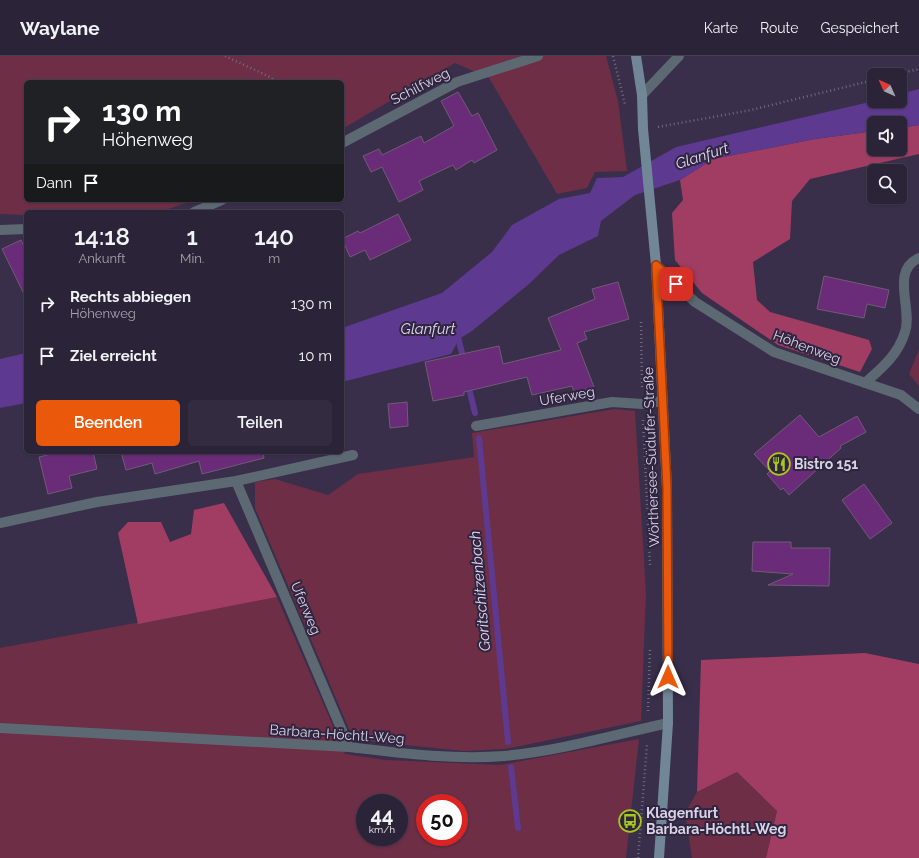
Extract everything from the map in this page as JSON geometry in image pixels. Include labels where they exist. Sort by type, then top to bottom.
[{"type":"main road","name":"Wörthersee-Südufer-Straße","points":[[636,56],[642,95],[643,129],[656,265],[663,401],[668,572],[668,723],[659,858]]},
{"type":"street","name":"Schilfweg","points":[[344,142],[457,82],[538,56]]},
{"type":"street","points":[[642,95],[679,56]]},
{"type":"street","points":[[199,210],[217,202]]},
{"type":"street","points":[[0,230],[24,229]]},
{"type":"street","points":[[865,383],[885,366],[897,351],[906,331],[907,318],[903,281],[905,272],[911,263],[919,258]]},
{"type":"street","name":"Höhenweg","points":[[656,265],[695,302],[774,352],[901,395],[919,409]]},
{"type":"street","name":"Uferweg","points":[[476,426],[612,402],[642,404],[663,401]]},
{"type":"street","points":[[0,523],[97,502],[236,481],[353,455]]},
{"type":"street","name":"Uferweg","points":[[236,481],[349,747]]},
{"type":"street","name":"Barbara-Höchtl-Weg","points":[[0,728],[349,747],[398,753],[466,757],[504,756],[539,751],[668,723]]},
{"type":"path","points":[[225,56],[272,78],[273,80]]},
{"type":"path","points":[[613,56],[624,95],[625,110]]},
{"type":"path","points":[[907,72],[919,69]]},
{"type":"path","points":[[643,129],[752,110],[867,82]]},
{"type":"path","points":[[641,318],[642,404],[650,568]]},
{"type":"path","points":[[638,858],[648,727],[650,644]]},
{"type":"shaded area","points":[[0,56],[606,56],[618,101],[627,171],[595,172],[587,188],[557,194],[489,78],[455,63],[344,128],[344,80],[24,80],[24,202],[189,202],[165,210],[24,210],[24,215],[0,214]]},
{"type":"shaded area","points":[[919,125],[919,154],[875,164],[867,164],[867,166],[810,179],[792,201],[790,239],[753,262],[757,300],[770,312],[869,340],[872,349],[860,372],[778,345],[702,293],[675,260],[672,213],[683,200],[680,180],[713,159],[815,139],[867,132],[867,156],[907,156],[907,127]]},
{"type":"shaded area","points":[[919,350],[919,386],[909,374]]},
{"type":"shaded area","points":[[615,409],[635,411],[646,593],[641,721],[505,749],[464,751],[366,741],[349,729],[255,508],[255,482],[275,479],[328,495],[358,474],[474,457],[472,433]]},
{"type":"shaded area","points":[[224,503],[277,597],[138,624],[118,533],[128,522],[161,522],[170,542],[191,534],[194,510]]},
{"type":"shaded area","points":[[277,597],[345,754],[386,760],[500,765],[639,739],[626,858],[0,858],[0,648]]},
{"type":"shaded area","points":[[865,653],[919,664],[919,858],[766,858],[777,811],[737,772],[697,792],[701,660]]},
{"type":"shaded area","points":[[737,772],[777,811],[766,858],[692,858],[685,813],[697,792]]},
{"type":"water","name":"Glanfurt","points":[[919,89],[919,125],[907,127],[907,116],[867,116],[867,132],[815,139],[713,159],[680,180],[635,195],[601,221],[598,236],[559,255],[529,284],[472,331],[459,339],[451,354],[344,381],[344,327],[442,293],[492,252],[512,225],[559,199],[590,193],[597,178],[623,177],[676,147],[867,103],[867,108],[907,108],[907,92]]},
{"type":"water","points":[[24,353],[24,403],[0,408],[0,359]]},
{"type":"building","points":[[458,92],[472,116],[478,113],[497,150],[474,163],[472,160],[456,170],[453,165],[419,181],[423,190],[399,202],[382,167],[371,172],[363,156],[379,149],[382,155],[421,136],[424,143],[454,126],[441,101]]},
{"type":"building","points":[[398,214],[411,240],[370,260],[365,250],[350,257],[344,244],[344,238],[358,231],[360,233]]},
{"type":"building","points":[[21,240],[24,247],[24,294],[2,249]]},
{"type":"building","points":[[824,276],[889,290],[885,308],[867,304],[864,318],[817,309]]},
{"type":"building","points":[[618,282],[629,319],[584,332],[587,339],[577,343],[594,387],[575,394],[572,386],[532,395],[527,377],[464,392],[464,395],[433,401],[425,362],[499,346],[503,364],[561,350],[548,318],[595,299],[592,289]]},
{"type":"building","points":[[407,402],[408,426],[390,428],[388,404]]},
{"type":"building","points":[[800,415],[819,437],[857,416],[866,432],[840,446],[841,448],[789,495],[783,488],[781,490],[767,474],[770,471],[754,454]]},
{"type":"building","points":[[52,454],[93,454],[97,469],[69,476],[72,488],[48,494],[39,457]]},
{"type":"building","points":[[122,454],[263,454],[264,458],[202,474],[199,461],[155,474],[152,463],[126,470]]},
{"type":"building","points":[[864,484],[892,523],[870,539],[842,500]]},
{"type":"building","points":[[753,542],[791,542],[791,548],[830,548],[829,586],[768,585],[793,574],[752,571]]},
{"type":"waterway","points":[[457,333],[464,361]]},
{"type":"waterway","points":[[468,384],[475,413]]},
{"type":"waterway","name":"Goritschitzenbach","points":[[479,438],[508,742]]},
{"type":"waterway","points":[[511,767],[518,828]]},
{"type":"place","name":"Bistro 151","points":[[779,464]]},
{"type":"place","name":"Klagenfurt Barbara-Höchtl-Weg","points":[[630,821]]},
{"type":"route","points":[[668,677],[669,587],[667,488],[656,265],[676,284]]}]
